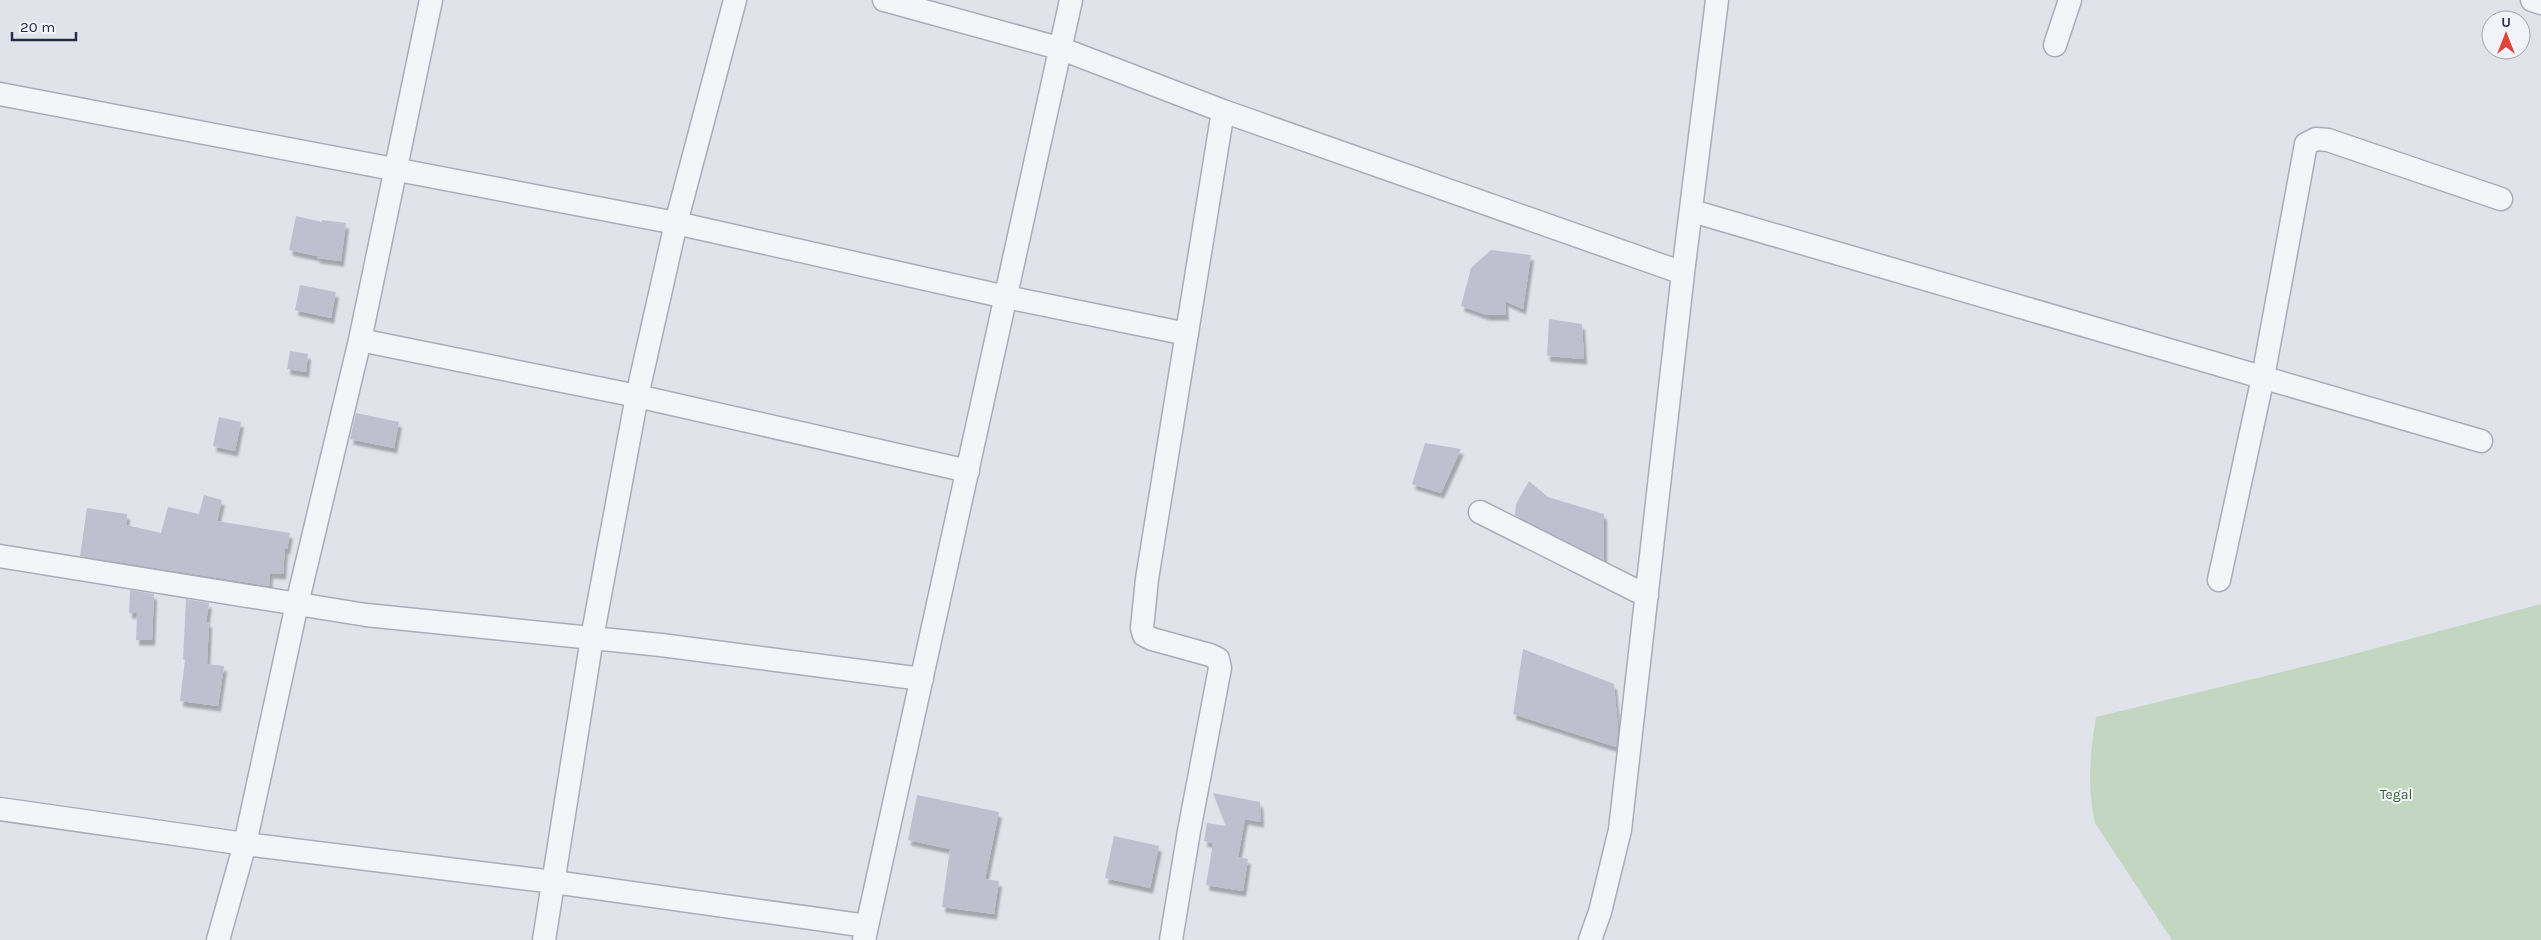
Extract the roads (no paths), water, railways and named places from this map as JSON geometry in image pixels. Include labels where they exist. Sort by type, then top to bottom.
[{"type":"street","points":[[218,940],[245,844],[297,604],[360,340],[431,0]]},
{"type":"street","points":[[544,940],[592,638],[637,396],[676,223],[735,0]]},
{"type":"street","points":[[884,0],[1062,49],[1223,111],[1683,273]]},
{"type":"street","points":[[0,808],[245,844],[554,882],[865,933],[1062,49],[1071,0]]},
{"type":"street","points":[[1590,940],[1600,912],[1620,830],[1683,273],[1717,0]]},
{"type":"street","points":[[2055,45],[2070,0]]},
{"type":"street","points":[[2532,0],[2541,3]]},
{"type":"street","points":[[0,94],[676,223],[1006,297],[1187,334]]},
{"type":"street","points":[[1172,940],[1189,831],[1220,668],[1218,659],[1210,654],[1152,639],[1144,635],[1142,628],[1147,580],[1223,111]]},
{"type":"street","points":[[2219,580],[2263,377],[2306,144],[2316,139],[2328,140],[2501,199]]},
{"type":"street","points":[[1692,211],[2481,440]]},
{"type":"street","points":[[360,340],[637,396],[968,471]]},
{"type":"street","points":[[1480,512],[1647,596]]},
{"type":"street","points":[[0,556],[366,615],[592,638],[922,679]]},
{"type":"park label","name":"Tegal","points":[[2396,794]]}]
